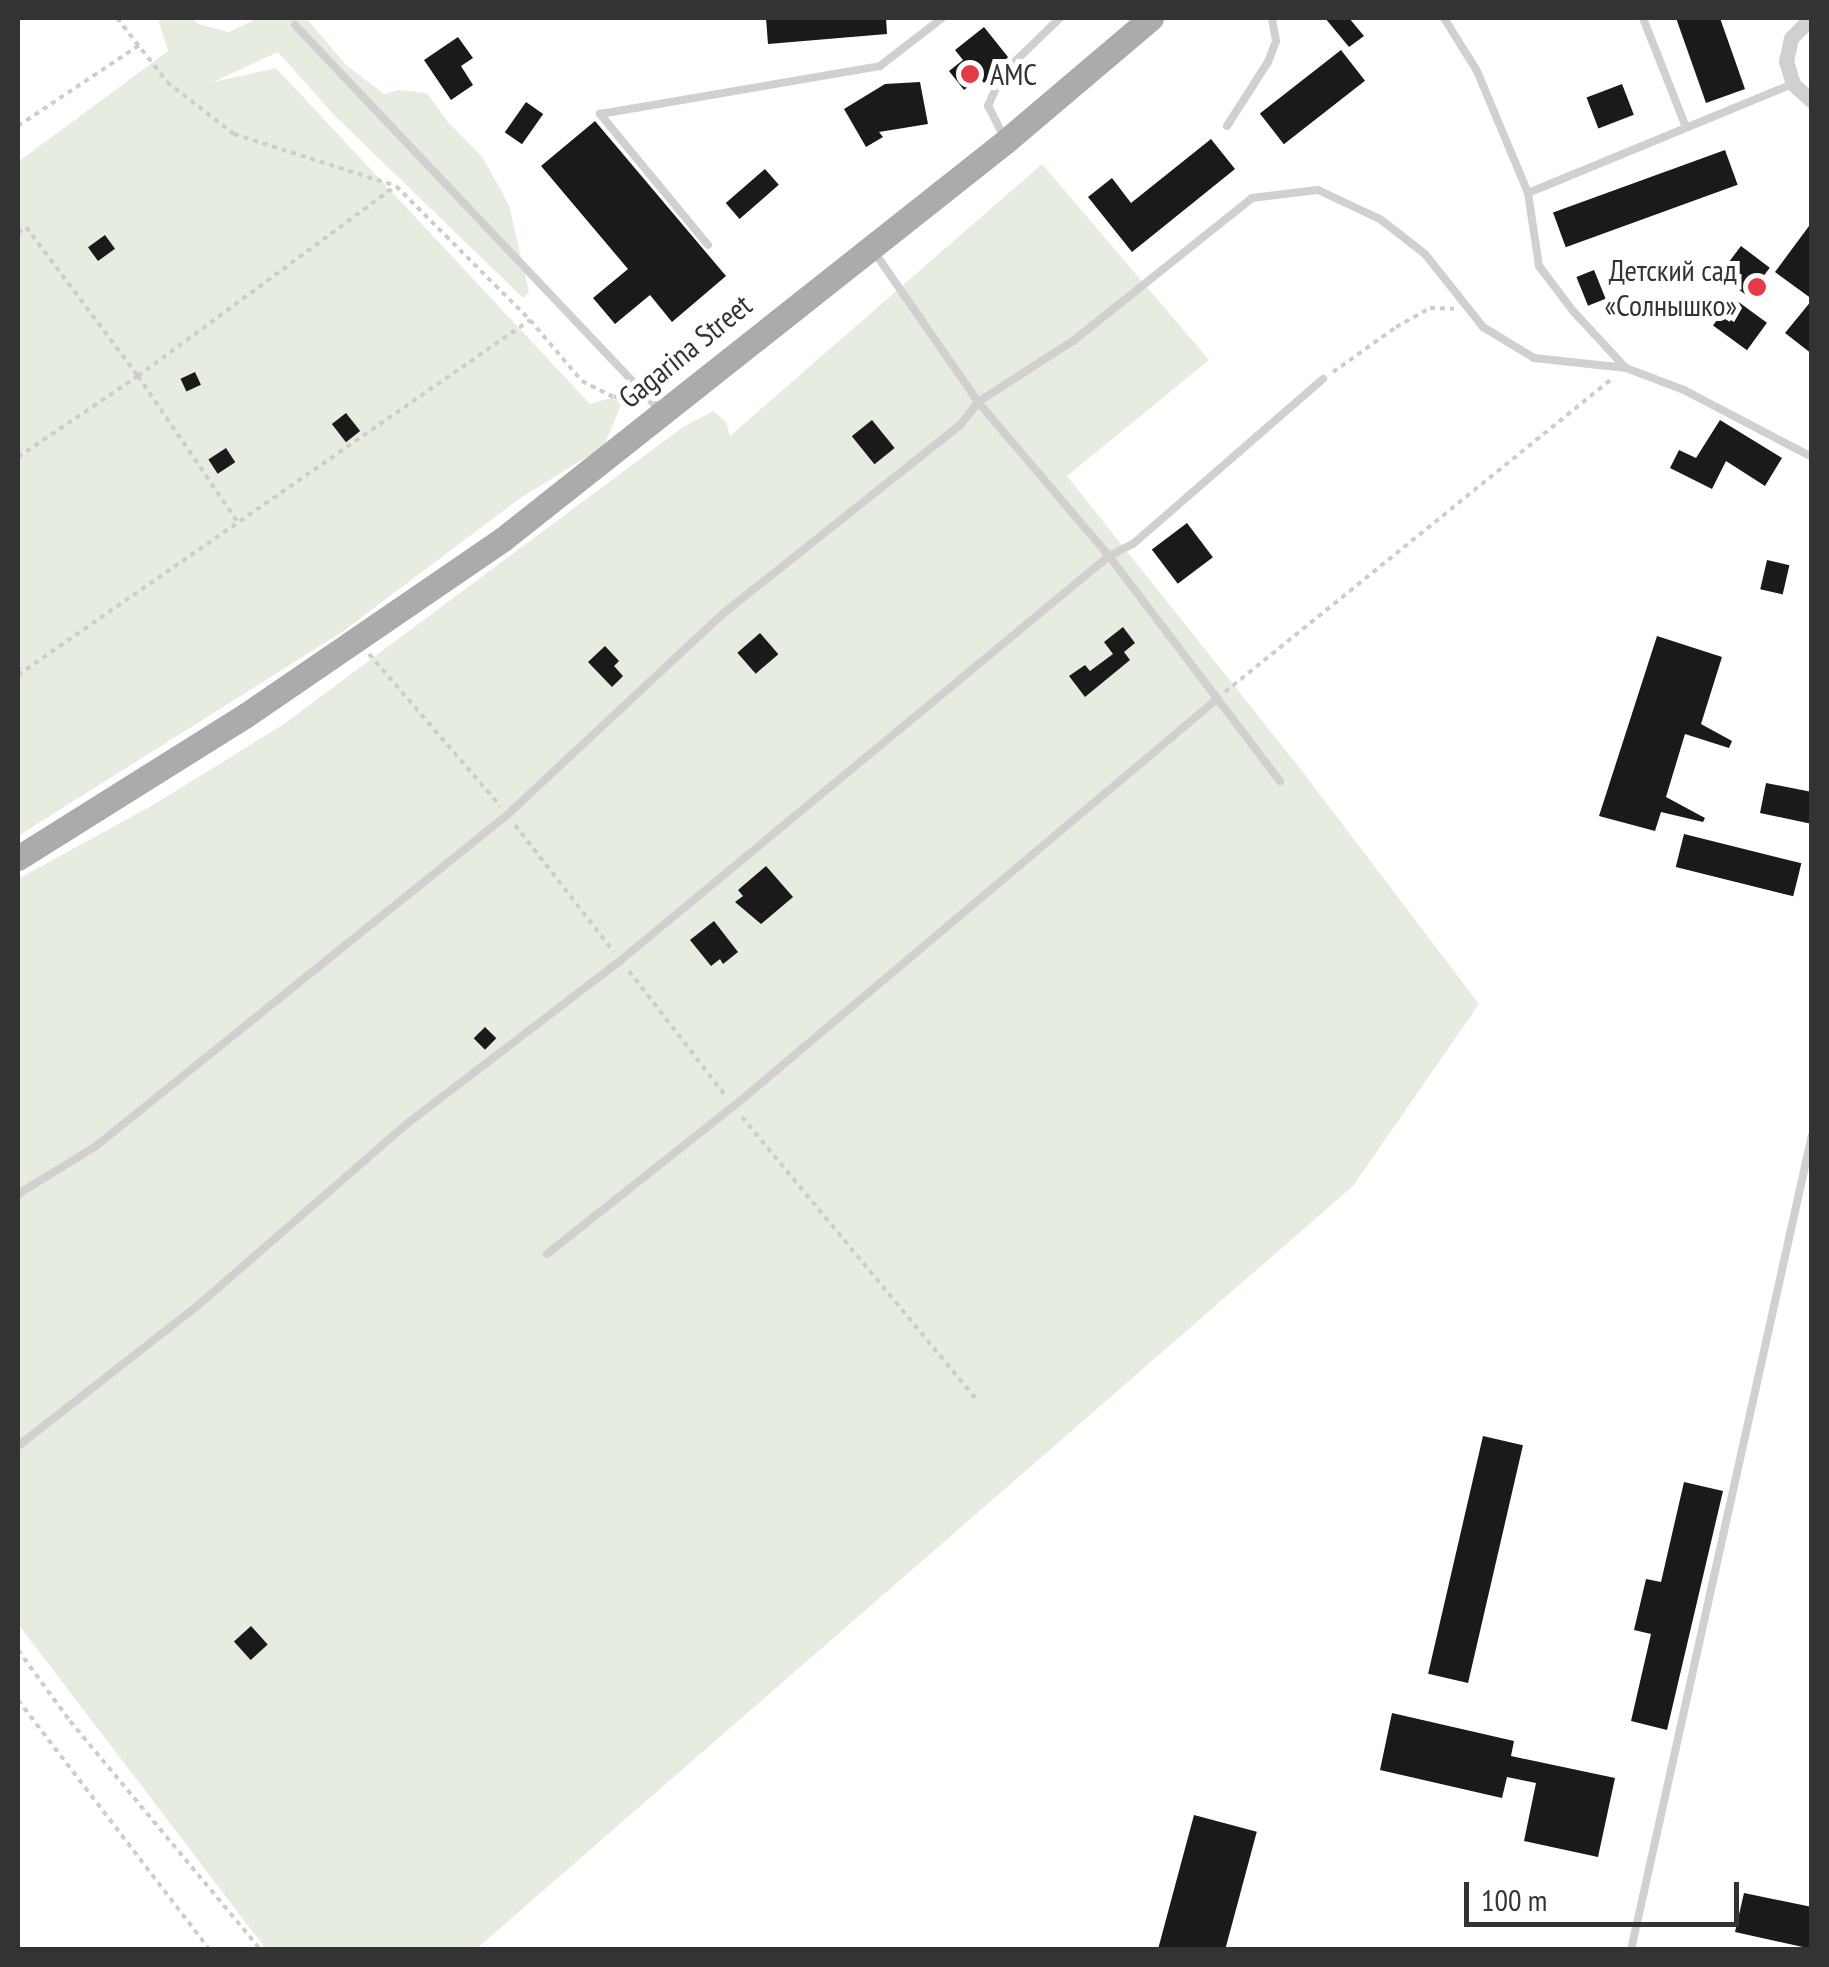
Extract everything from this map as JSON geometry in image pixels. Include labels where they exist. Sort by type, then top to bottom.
[{"type":"main road","name":"Gagarina Street","points":[[18,858],[246,715],[503,539],[1006,141],[1145,19]]},
{"type":"street","points":[[1801,21],[1787,49],[1794,84],[1812,100]]},
{"type":"lane","points":[[708,244],[600,114],[880,66],[942,18]]},
{"type":"lane","points":[[1006,141],[988,106],[1002,74],[1060,18]]},
{"type":"lane","points":[[1227,126],[1268,62],[1276,41],[1272,18]]},
{"type":"lane","points":[[1444,18],[1477,70],[1528,193],[1539,266],[1573,311],[1626,368]]},
{"type":"lane","points":[[1643,18],[1686,127]]},
{"type":"lane","points":[[295,24],[661,412]]},
{"type":"lane","points":[[1528,193],[1794,84]]},
{"type":"lane","points":[[18,1194],[96,1146],[507,814],[725,612],[961,424],[978,402],[1072,341],[1252,198],[1318,190],[1380,219],[1425,254],[1483,327],[1534,358],[1626,368],[1684,390],[1812,457]]},
{"type":"lane","points":[[869,246],[978,402],[1109,556],[1280,782]]},
{"type":"lane","points":[[18,1446],[196,1307],[408,1123],[621,960],[1109,556],[1133,544],[1323,379]]},
{"type":"lane","points":[[547,1254],[734,1106],[1217,698]]},
{"type":"lane","points":[[1631,1950],[1812,1135]]},
{"type":"path","points":[[117,18],[142,44],[167,82],[234,134],[396,186],[530,320],[582,381],[614,397],[641,390]]},
{"type":"path","points":[[18,126],[142,44]]},
{"type":"path","points":[[18,457],[138,376],[396,186]]},
{"type":"path","points":[[18,233],[26,227],[138,376],[239,524]]},
{"type":"path","points":[[1323,379],[1430,308],[1469,309]]},
{"type":"path","points":[[18,675],[530,320]]},
{"type":"path","points":[[1217,698],[1626,368]]},
{"type":"path","points":[[356,640],[507,814],[734,1106],[976,1399]]},
{"type":"path","points":[[18,1650],[70,1721],[261,1950]]},
{"type":"path","points":[[18,1700],[210,1950]]},
{"type":"shaded area","points":[[191,18],[198,24],[229,32],[258,18],[306,18],[346,65],[384,94],[399,90],[427,93],[447,121],[483,158],[509,205],[529,292],[523,298],[334,115],[278,52],[213,82],[276,68],[590,404],[614,397],[623,400],[604,446],[519,499],[342,632],[18,836],[18,162],[168,51],[158,19]]},
{"type":"shaded area","points":[[1042,164],[1209,360],[1067,476],[1302,771],[1479,1004],[1353,1186],[476,1949],[266,1949],[18,1624],[18,879],[153,805],[284,724],[683,427],[713,411],[726,422],[730,436]]},
{"type":"building","points":[[766,18],[886,18],[887,34],[768,44]]},
{"type":"building","points":[[1325,18],[1349,18],[1364,36],[1349,47]]},
{"type":"building","points":[[1676,18],[1720,18],[1745,89],[1706,103]]},
{"type":"building","points":[[984,27],[1008,57],[984,83],[980,78],[964,90],[949,71],[963,60],[955,50]]},
{"type":"building","points":[[458,37],[473,58],[461,66],[473,85],[451,100],[424,60]]},
{"type":"building","points":[[1341,50],[1365,81],[1284,144],[1260,113]]},
{"type":"building","points":[[920,82],[928,124],[879,132],[883,137],[866,147],[844,109],[885,84]]},
{"type":"building","points":[[1622,84],[1634,115],[1598,128],[1587,98]]},
{"type":"building","points":[[526,102],[543,114],[522,144],[505,132]]},
{"type":"building","points":[[595,121],[726,276],[672,322],[650,295],[615,324],[593,298],[628,269],[541,166]]},
{"type":"building","points":[[1211,139],[1235,169],[1132,252],[1088,197],[1112,178],[1131,203]]},
{"type":"building","points":[[1725,150],[1738,185],[1566,247],[1553,213]]},
{"type":"building","points":[[765,169],[779,185],[740,219],[726,203]]},
{"type":"building","points":[[1812,222],[1812,299],[1775,272]]},
{"type":"building","points":[[105,235],[115,249],[98,261],[88,247]]},
{"type":"building","points":[[1741,246],[1770,268],[1748,296],[1719,275]]},
{"type":"building","points":[[1594,270],[1606,299],[1588,306],[1576,277]]},
{"type":"building","points":[[1733,298],[1767,323],[1747,350],[1713,326]]},
{"type":"building","points":[[1812,300],[1812,354],[1785,333]]},
{"type":"building","points":[[195,372],[201,385],[186,391],[180,379]]},
{"type":"building","points":[[346,413],[360,431],[346,442],[332,424]]},
{"type":"building","points":[[872,420],[895,448],[874,464],[852,436]]},
{"type":"building","points":[[1720,420],[1782,458],[1765,486],[1726,461],[1712,489],[1670,468],[1679,450],[1696,458]]},
{"type":"building","points":[[226,448],[235,462],[218,474],[208,459]]},
{"type":"building","points":[[1187,523],[1213,557],[1178,584],[1152,549]]},
{"type":"building","points":[[1767,560],[1789,565],[1783,594],[1760,589]]},
{"type":"building","points":[[1123,627],[1135,643],[1124,652],[1130,660],[1085,697],[1069,676],[1085,665],[1090,671],[1113,654],[1104,642]]},
{"type":"building","points":[[760,633],[778,654],[756,674],[737,653]]},
{"type":"building","points":[[1657,636],[1722,657],[1701,724],[1732,741],[1729,748],[1685,734],[1666,797],[1705,818],[1703,822],[1661,812],[1655,831],[1599,816]]},
{"type":"building","points":[[605,646],[619,661],[614,666],[623,676],[612,687],[588,662]]},
{"type":"building","points":[[1766,783],[1812,792],[1812,824],[1760,813]]},
{"type":"building","points":[[1684,834],[1801,863],[1793,896],[1676,867]]},
{"type":"building","points":[[766,866],[793,897],[761,924],[735,902],[743,896],[738,890]]},
{"type":"building","points":[[714,921],[738,952],[723,964],[720,959],[711,966],[690,940]]},
{"type":"building","points":[[485,1027],[496,1038],[485,1050],[474,1038]]},
{"type":"building","points":[[1483,1436],[1523,1445],[1468,1683],[1428,1674]]},
{"type":"building","points":[[1684,1482],[1723,1491],[1667,1730],[1631,1721],[1651,1634],[1634,1630],[1646,1579],[1661,1582]]},
{"type":"building","points":[[251,1626],[268,1645],[251,1660],[234,1641]]},
{"type":"building","points":[[1392,1713],[1514,1741],[1511,1756],[1615,1778],[1598,1857],[1524,1841],[1536,1783],[1507,1777],[1502,1798],[1380,1770]]},
{"type":"building","points":[[1194,1815],[1257,1832],[1225,1950],[1158,1949]]},
{"type":"building","points":[[1744,1893],[1812,1907],[1812,1949],[1735,1932]]},
{"type":"place","name":"AMC","points":[[970,74]]},
{"type":"place","name":"Детский сад «Солнышко»","points":[[1757,287]]}]
